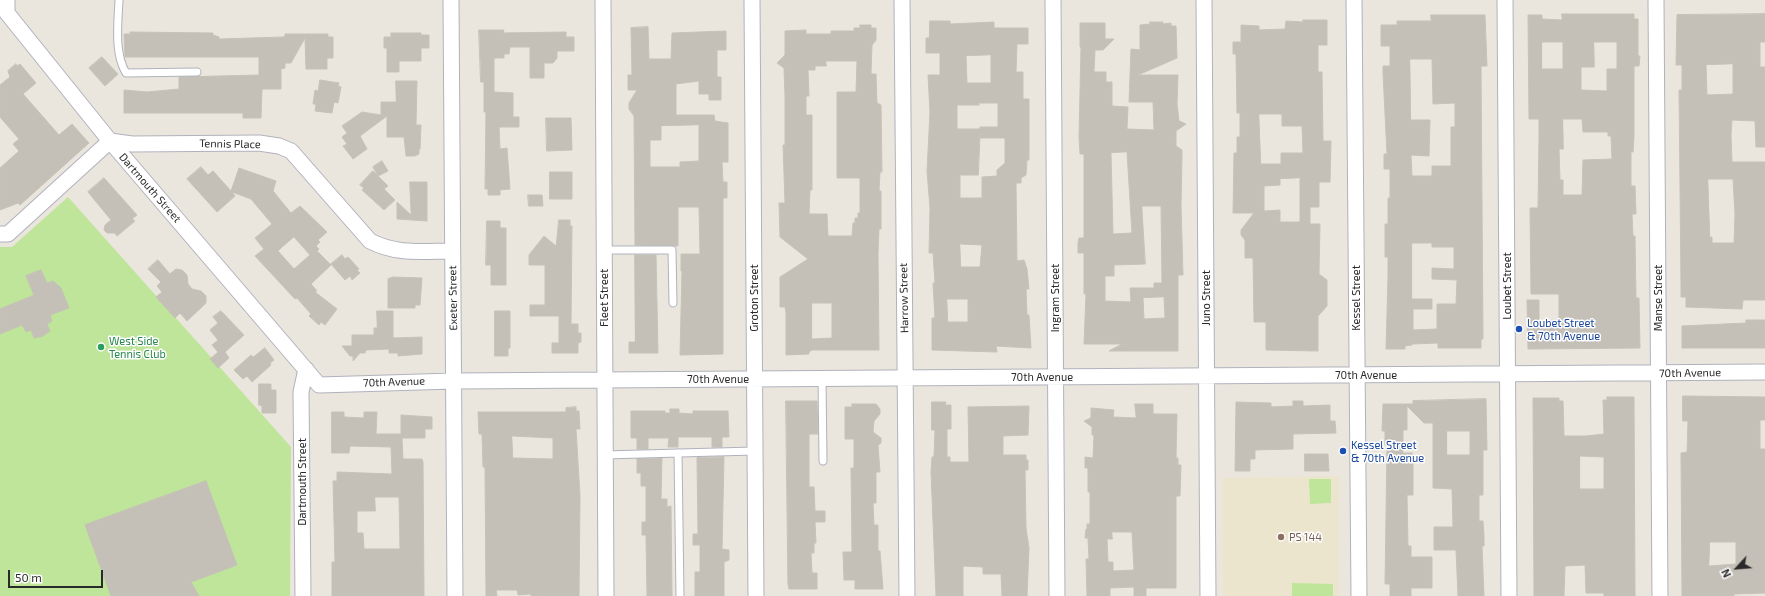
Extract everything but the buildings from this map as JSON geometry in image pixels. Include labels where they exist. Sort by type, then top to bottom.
[{"type":"street","name":"Dartmouth Street","points":[[7,0],[6,13],[110,141],[319,385]]},
{"type":"street","name":"Exeter Street","points":[[451,0],[455,596]]},
{"type":"street","name":"Fleet Street","points":[[603,0],[604,455],[606,596]]},
{"type":"street","name":"Groton Street","points":[[752,0],[756,596]]},
{"type":"street","name":"Harrow Street","points":[[902,0],[907,596]]},
{"type":"street","name":"Ingram Street","points":[[1053,0],[1057,596]]},
{"type":"street","name":"Juno Street","points":[[1204,0],[1208,596]]},
{"type":"street","name":"Kessel Street","points":[[1354,0],[1358,596]]},
{"type":"street","name":"Loubet Street","points":[[1505,0],[1509,596]]},
{"type":"street","name":"Manse Street","points":[[1656,0],[1660,596]]},
{"type":"street","points":[[0,234],[8,234],[110,141]]},
{"type":"street","name":"Tennis Place","points":[[110,141],[132,144],[259,143],[279,146],[291,151],[370,241],[385,249],[402,252],[452,251]]},
{"type":"street","name":"Dartmouth Street","points":[[303,596],[301,392],[306,369]]},
{"type":"street","name":"70th Avenue","points":[[319,385],[454,380],[1658,374],[1765,372]]},
{"type":"lane","points":[[119,0],[119,54],[126,73],[196,72]]},
{"type":"lane","points":[[604,250],[672,250],[673,303]]},
{"type":"lane","points":[[822,379],[823,461]]},
{"type":"lane","points":[[604,455],[755,451]]},
{"type":"lane","points":[[678,453],[680,596]]},
{"type":"shaded area","name":"PS 144","points":[[1339,476],[1339,596],[1223,596],[1223,478]]},
{"type":"green space","name":"West Side Tennis Club","points":[[68,197],[291,447],[290,596],[0,596],[0,247],[12,247]]},
{"type":"green space","points":[[1309,479],[1331,479],[1331,503],[1310,504]]},
{"type":"green space","points":[[1292,583],[1333,584],[1333,596],[1292,596]]},
{"type":"place","name":"Loubet Street & 70th Avenue","points":[[1519,329]]},
{"type":"place","name":"West Side Tennis Club","points":[[101,347]]},
{"type":"place","name":"Kessel Street & 70th Avenue","points":[[1343,451]]},
{"type":"place","name":"PS 144","points":[[1281,537]]}]
